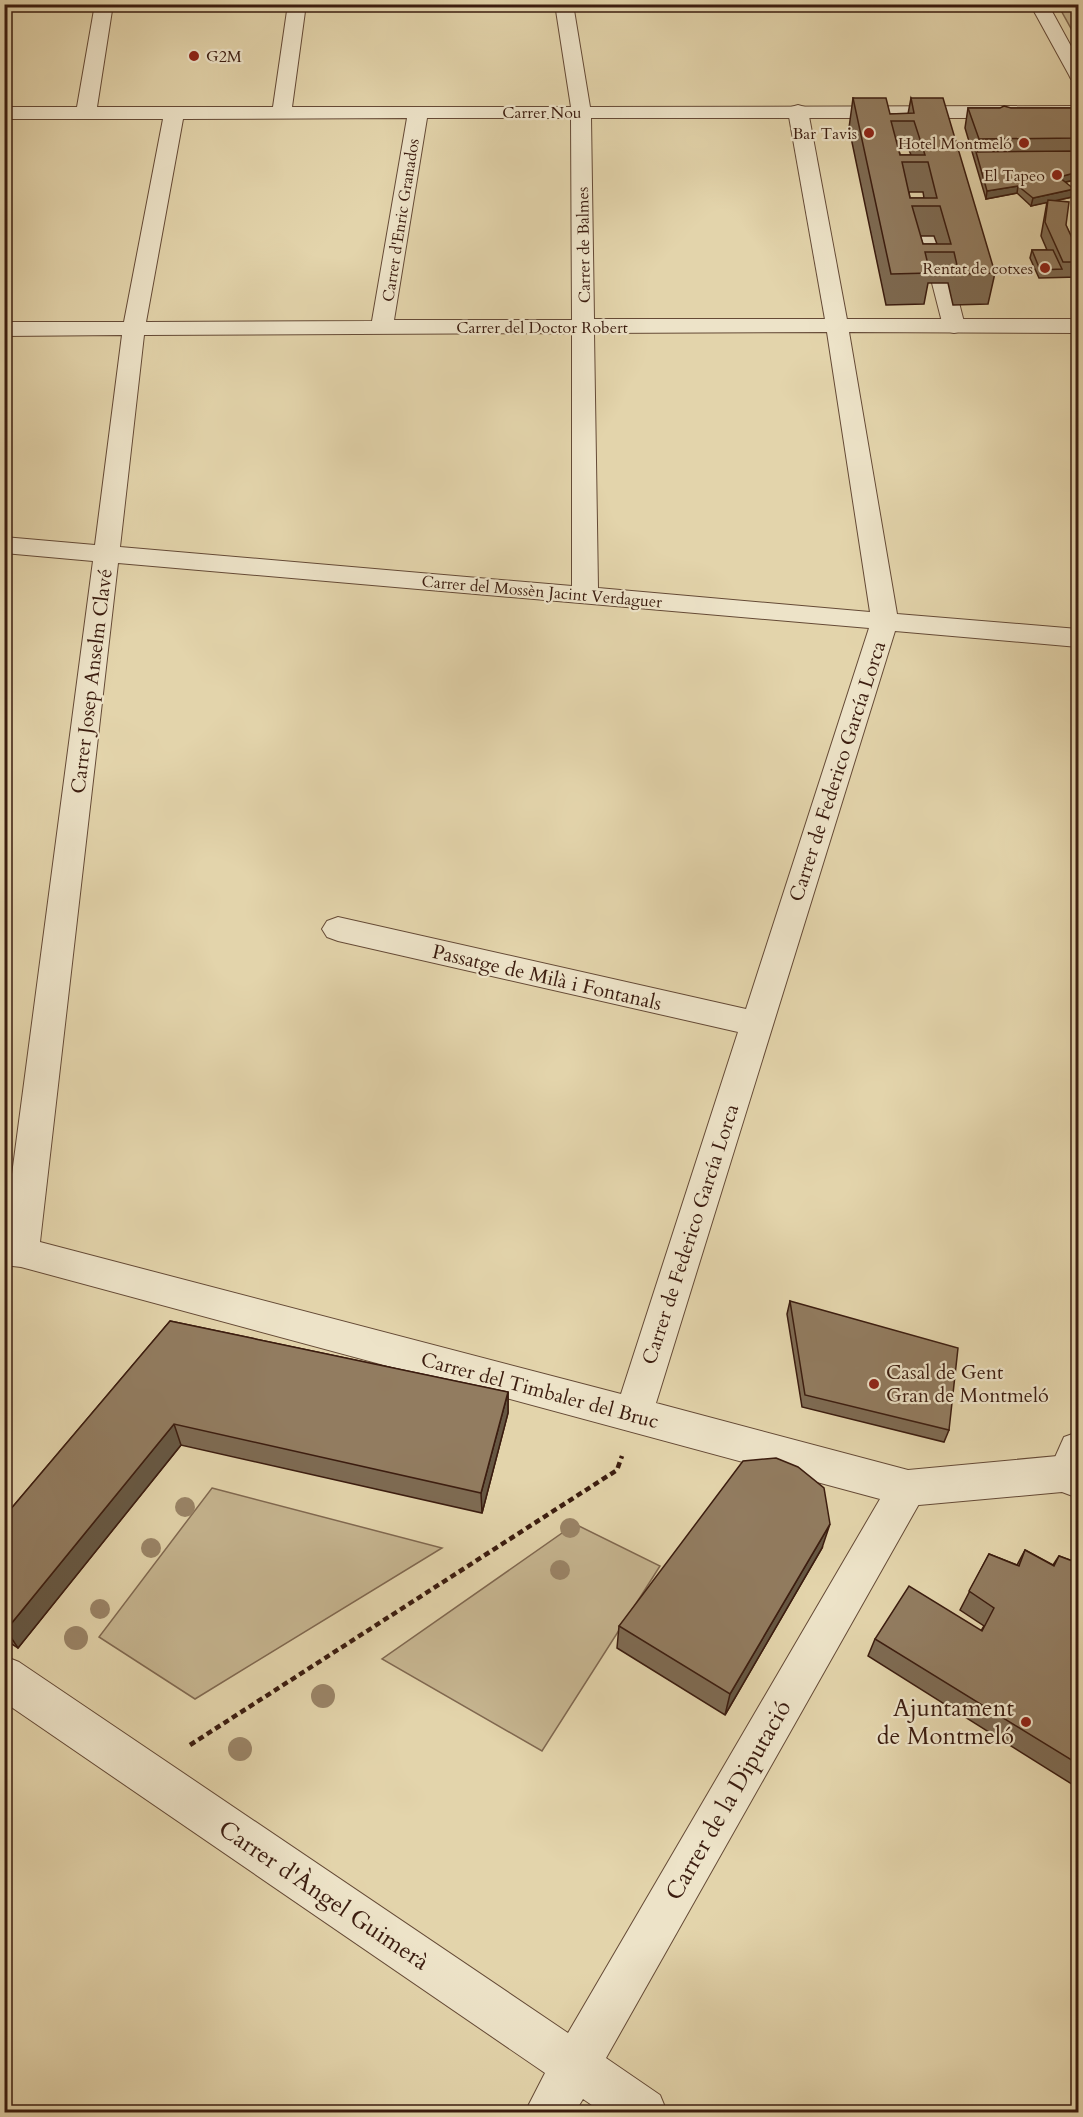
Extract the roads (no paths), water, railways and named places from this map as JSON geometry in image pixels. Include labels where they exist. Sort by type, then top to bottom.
[{"type":"street","points":[[86,113],[104,4]]},
{"type":"street","points":[[282,113],[297,4]]},
{"type":"street","name":"Carrer de Balmes","points":[[564,4],[581,112],[585,595]]},
{"type":"street","points":[[1039,4],[1078,75]]},
{"type":"street","name":"Carrer de Federico García Lorca","points":[[633,1414],[885,620],[837,325],[798,111]]},
{"type":"street","name":"Carrer Josep Anselm Clavé","points":[[10,1257],[106,554],[134,328],[174,112]]},
{"type":"street","name":"Carrer d'Enric Granados","points":[[382,328],[418,112]]},
{"type":"street","points":[[900,112],[905,133]]},
{"type":"street","name":"Carrer Nou","points":[[4,113],[1078,112]]},
{"type":"street","points":[[929,228],[954,326]]},
{"type":"street","name":"Carrer del Doctor Robert","points":[[4,329],[1078,326]]},
{"type":"street","name":"Carrer del Mossèn Jacint Verdaguer","points":[[4,545],[1078,638]]},
{"type":"street","name":"Passatge de Milà i Fontanals","points":[[338,929],[757,1024]]},
{"type":"street","name":"Carrer del Timbaler del Bruc","points":[[10,1257],[633,1414],[909,1488],[1075,1468]]},
{"type":"street","name":"Carrer de la Diputació","points":[[549,2112],[909,1488]]},
{"type":"street","name":"Carrer d'Àngel Guimerà","points":[[4,1677],[643,2112]]},
{"type":"place","name":"G2M","points":[[194,56]]},
{"type":"place","name":"Bar Tavis","points":[[869,133]]},
{"type":"place","name":"Hotel Montmeló","points":[[1024,143]]},
{"type":"place","name":"El Tapeo","points":[[1057,175]]},
{"type":"place","name":"Rentat de cotxes","points":[[1045,268]]},
{"type":"place","name":"Casal de Gent Gran de Montmeló","points":[[874,1384]]},
{"type":"place","name":"Ajuntament de Montmeló","points":[[1026,1722]]}]
